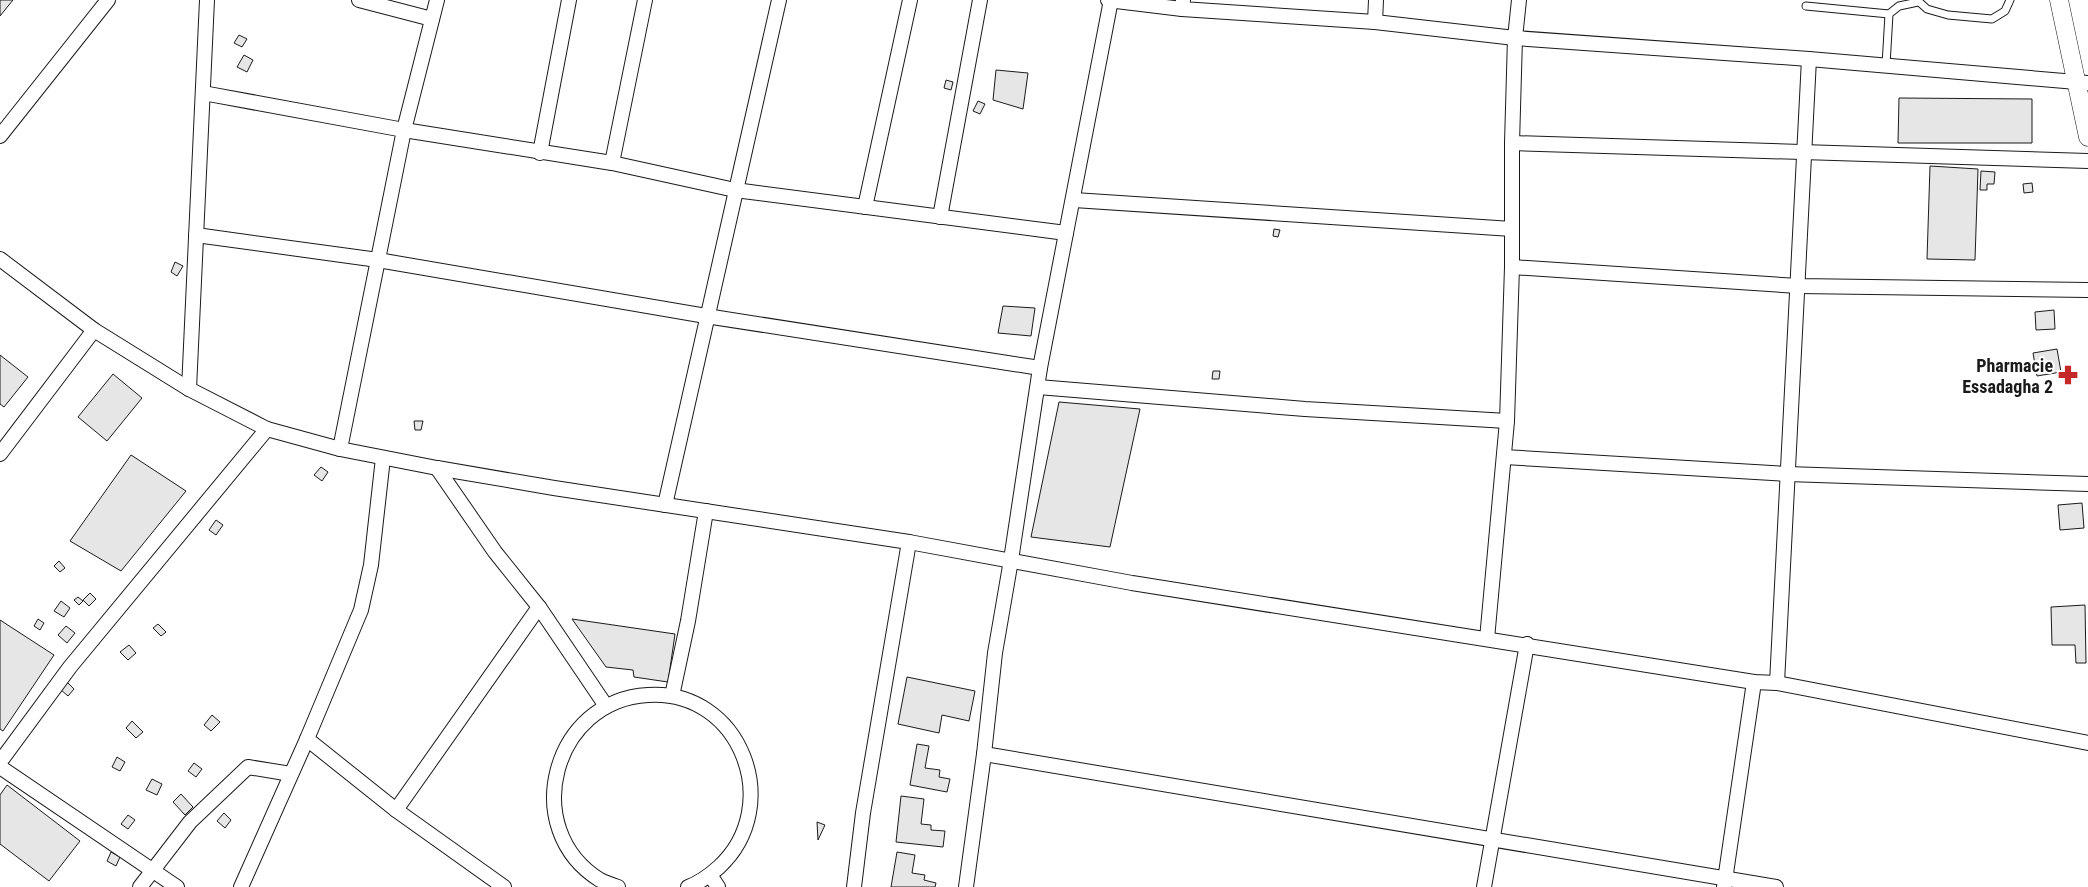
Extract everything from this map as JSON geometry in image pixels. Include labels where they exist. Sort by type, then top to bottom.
[{"type":"street","points":[[0,136],[108,0]]},
{"type":"street","points":[[189,389],[207,0]]},
{"type":"street","points":[[358,0],[432,19]]},
{"type":"street","points":[[340,449],[404,130],[437,0]]},
{"type":"street","points":[[540,153],[569,0]]},
{"type":"street","points":[[612,164],[646,0]]},
{"type":"street","points":[[665,505],[778,0]]},
{"type":"street","points":[[865,207],[910,0]]},
{"type":"street","points":[[940,217],[980,0]]},
{"type":"street","points":[[966,887],[984,754],[995,653],[1012,560],[1040,368],[1074,200],[1110,0],[1375,22],[1516,38],[1808,58],[2083,83]]},
{"type":"street","points":[[1375,22],[1376,0]]},
{"type":"street","points":[[1487,639],[1507,422],[1512,267],[1512,143],[1519,0]]},
{"type":"street","points":[[2059,0],[2083,83],[2088,137]]},
{"type":"street","points":[[1778,683],[1808,58]]},
{"type":"street","points":[[203,93],[404,130],[612,164],[735,190],[1066,233]]},
{"type":"street","points":[[1512,143],[2088,161]]},
{"type":"street","points":[[1074,200],[1512,229]]},
{"type":"street","points":[[196,235],[378,260],[706,316],[1040,368]]},
{"type":"street","points":[[0,259],[94,330],[189,389],[268,429],[340,449],[437,468],[908,542],[1132,583],[1527,644],[1754,682],[1778,683],[2088,743]]},
{"type":"street","points":[[1512,267],[1798,286],[2088,290]]},
{"type":"street","points":[[0,454],[94,330]]},
{"type":"street","points":[[1038,387],[1305,409],[1507,422]]},
{"type":"street","points":[[0,762],[70,667],[268,429]]},
{"type":"street","points":[[1504,457],[1787,474],[2088,484]]},
{"type":"street","points":[[241,887],[360,610],[371,565],[383,458]]},
{"type":"street","points":[[437,468],[495,552],[539,607],[606,706]]},
{"type":"street","points":[[672,696],[688,621],[706,511]]},
{"type":"street","points":[[854,887],[863,813],[908,542]]},
{"type":"street","points":[[396,810],[539,607]]},
{"type":"street","points":[[1484,887],[1527,644]]},
{"type":"street","points":[[1725,883],[1754,682]]},
{"type":"street","points":[[618,887],[600,880],[578,860],[562,835],[554,807],[555,777],[564,748],[582,724],[606,706],[627,698],[649,694],[672,696],[696,704],[718,719],[735,738],[746,761],[752,786],[750,812],[743,836],[729,858],[710,875],[688,887]]},
{"type":"street","points":[[306,739],[396,810],[504,887]]},
{"type":"street","points":[[984,754],[1493,838],[1725,883],[1776,887]]},
{"type":"street","points":[[0,767],[176,887]]},
{"type":"street","points":[[140,887],[190,822],[248,767],[291,774]]},
{"type":"street","points":[[710,875],[718,887]]},
{"type":"lane","points":[[1806,6],[1889,14],[1899,6],[1918,1],[1927,9],[1948,15],[1992,18],[2005,11],[2010,0]]},
{"type":"lane","points":[[1886,66],[1889,14]]},
{"type":"building","points":[[0,0],[13,0],[0,16]]},
{"type":"building","points":[[239,35],[247,39],[242,47],[234,43]]},
{"type":"building","points":[[244,55],[253,60],[247,72],[237,67]]},
{"type":"building","points":[[996,70],[1028,73],[1023,109],[993,100]]},
{"type":"building","points":[[946,80],[953,82],[951,90],[944,88]]},
{"type":"building","points":[[1899,98],[2032,99],[2032,143],[1898,143]]},
{"type":"building","points":[[978,101],[985,104],[980,114],[973,111]]},
{"type":"building","points":[[1930,166],[1978,169],[1975,260],[1927,259]]},
{"type":"building","points":[[1981,171],[1995,172],[1994,184],[1987,184],[1987,190],[1980,190]]},
{"type":"building","points":[[2032,183],[2033,192],[2024,193],[2023,184]]},
{"type":"building","points":[[1274,229],[1280,230],[1278,237],[1273,236]]},
{"type":"building","points":[[175,262],[183,266],[177,276],[171,272]]},
{"type":"building","points":[[1003,306],[1035,308],[1031,336],[998,333]]},
{"type":"building","points":[[2054,310],[2055,329],[2036,330],[2035,312]]},
{"type":"building","points":[[2057,349],[2061,372],[2037,376],[2033,353]]},
{"type":"building","points":[[0,355],[28,377],[4,407],[0,404]]},
{"type":"building","points":[[1213,371],[1220,371],[1219,379],[1212,379]]},
{"type":"building","points":[[113,374],[142,398],[107,441],[78,417]]},
{"type":"building","points":[[1059,402],[1140,409],[1110,547],[1031,537]]},
{"type":"building","points":[[414,421],[423,421],[421,430],[415,430]]},
{"type":"building","points":[[131,455],[186,491],[121,571],[70,541]]},
{"type":"building","points":[[321,467],[328,472],[322,481],[314,475]]},
{"type":"building","points":[[2082,503],[2084,528],[2060,530],[2058,505]]},
{"type":"building","points":[[216,520],[223,525],[216,535],[209,530]]},
{"type":"building","points":[[59,561],[65,568],[60,572],[54,566]]},
{"type":"building","points":[[90,593],[96,599],[89,606],[83,600]]},
{"type":"building","points":[[78,597],[83,601],[79,605],[74,600]]},
{"type":"building","points":[[61,601],[70,608],[64,617],[54,611]]},
{"type":"building","points":[[2085,605],[2086,663],[2076,663],[2075,645],[2052,645],[2051,607]]},
{"type":"building","points":[[38,619],[44,623],[40,630],[34,626]]},
{"type":"building","points":[[572,619],[675,634],[668,682],[634,677],[633,670],[606,667]]},
{"type":"building","points":[[0,620],[54,655],[3,731],[0,729]]},
{"type":"building","points":[[158,624],[166,632],[161,636],[153,628]]},
{"type":"building","points":[[66,626],[75,633],[67,643],[58,635]]},
{"type":"building","points":[[129,645],[136,653],[128,660],[120,652]]},
{"type":"building","points":[[907,677],[975,691],[969,721],[942,715],[939,733],[898,724]]},
{"type":"building","points":[[67,682],[74,689],[68,696],[60,689]]},
{"type":"building","points":[[212,715],[220,722],[211,731],[204,725]]},
{"type":"building","points":[[132,721],[143,732],[136,738],[126,728]]},
{"type":"building","points":[[917,744],[929,746],[925,768],[940,770],[939,777],[950,779],[947,792],[910,785]]},
{"type":"building","points":[[117,757],[125,762],[120,771],[112,767]]},
{"type":"building","points":[[194,763],[202,769],[196,777],[188,771]]},
{"type":"building","points":[[152,779],[162,784],[157,795],[146,790]]},
{"type":"building","points":[[7,785],[80,841],[49,881],[0,844],[0,795]]},
{"type":"building","points":[[181,794],[193,807],[185,815],[173,802]]},
{"type":"building","points":[[901,796],[924,799],[921,824],[931,825],[931,830],[945,831],[943,847],[896,842]]},
{"type":"building","points":[[224,813],[231,820],[225,828],[217,821]]},
{"type":"building","points":[[128,815],[135,820],[128,829],[121,824]]},
{"type":"building","points":[[817,822],[825,825],[818,840]]},
{"type":"building","points":[[111,852],[120,857],[116,866],[107,861]]},
{"type":"building","points":[[897,852],[915,855],[912,873],[925,875],[924,880],[936,883],[935,887],[891,887]]},
{"type":"place","name":"Pharmacie Essadagha 2","points":[[2068,375]]}]
